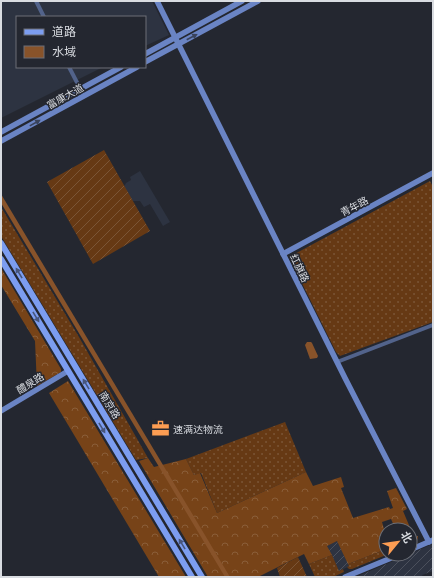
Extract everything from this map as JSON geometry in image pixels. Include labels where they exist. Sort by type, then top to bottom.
[{"type":"main road","name":"南京路","points":[[1,243],[202,577]]},
{"type":"main road","name":"南京路","points":[[1,259],[192,577]]},
{"type":"street","points":[[36,1],[44,16]]},
{"type":"street","name":"红旗路","points":[[157,1],[337,362],[431,541]]},
{"type":"street","points":[[146,53],[242,1]]},
{"type":"street","points":[[146,61],[258,1]]},
{"type":"street","points":[[70,68],[84,96]]},
{"type":"street","name":"富康大道","points":[[1,132],[119,68]]},
{"type":"street","name":"富康大道","points":[[1,141],[135,68]]},
{"type":"street","name":"青年路","points":[[283,254],[433,173]]},
{"type":"street","points":[[337,362],[433,325]]},
{"type":"street","name":"醴泉路","points":[[1,411],[68,370]]},
{"type":"street","points":[[418,547],[431,541]]},
{"type":"street","points":[[345,577],[382,562]]},
{"type":"shaded area","points":[[1,1],[152,1],[169,35],[146,46],[146,16],[16,16],[16,68],[101,68],[1,118]]},
{"type":"shaded area","points":[[104,150],[150,231],[93,264],[47,182]]},
{"type":"shaded area","points":[[140,171],[170,222],[163,226],[150,204],[144,207],[140,201],[125,201],[121,192],[126,183],[131,180],[130,177]]},
{"type":"shaded area","points":[[430,181],[433,187],[433,322],[340,356],[336,352],[289,257]]},
{"type":"shaded area","points":[[1,207],[79,337],[148,458],[136,460],[1,236]]},
{"type":"shaded area","points":[[285,422],[306,472],[217,513],[201,473],[194,475],[186,459]]},
{"type":"shaded area","points":[[337,541],[350,566],[339,571],[327,546]]},
{"type":"shaded area","points":[[433,544],[433,571],[422,575],[423,577],[356,577],[391,562],[418,562],[418,550]]},
{"type":"shaded area","points":[[378,552],[378,558],[352,569],[347,567],[349,566],[348,564]]},
{"type":"shaded area","points":[[332,555],[339,571],[343,569],[344,572],[333,577],[315,577],[309,564]]},
{"type":"shaded area","points":[[298,557],[307,577],[280,577],[277,568]]},
{"type":"green space","points":[[1,268],[61,369],[61,372],[37,386],[35,341],[1,285]]},
{"type":"green space","points":[[68,381],[186,577],[159,577],[49,393]]},
{"type":"green space","points":[[148,458],[154,467],[186,459],[194,475],[200,473],[217,513],[306,472],[313,486],[341,477],[344,487],[341,488],[353,518],[389,507],[390,509],[393,508],[387,491],[396,488],[407,509],[403,511],[408,522],[392,522],[391,519],[378,522],[378,552],[348,564],[337,541],[327,546],[332,555],[309,564],[304,554],[258,577],[208,577],[139,461]]},
{"type":"water","points":[[1,194],[230,577],[225,577],[1,203]]},
{"type":"water","points":[[307,342],[312,343],[318,356],[317,358],[310,359],[305,345]]},
{"type":"place","name":"速满达物流","points":[[160,429]]}]
